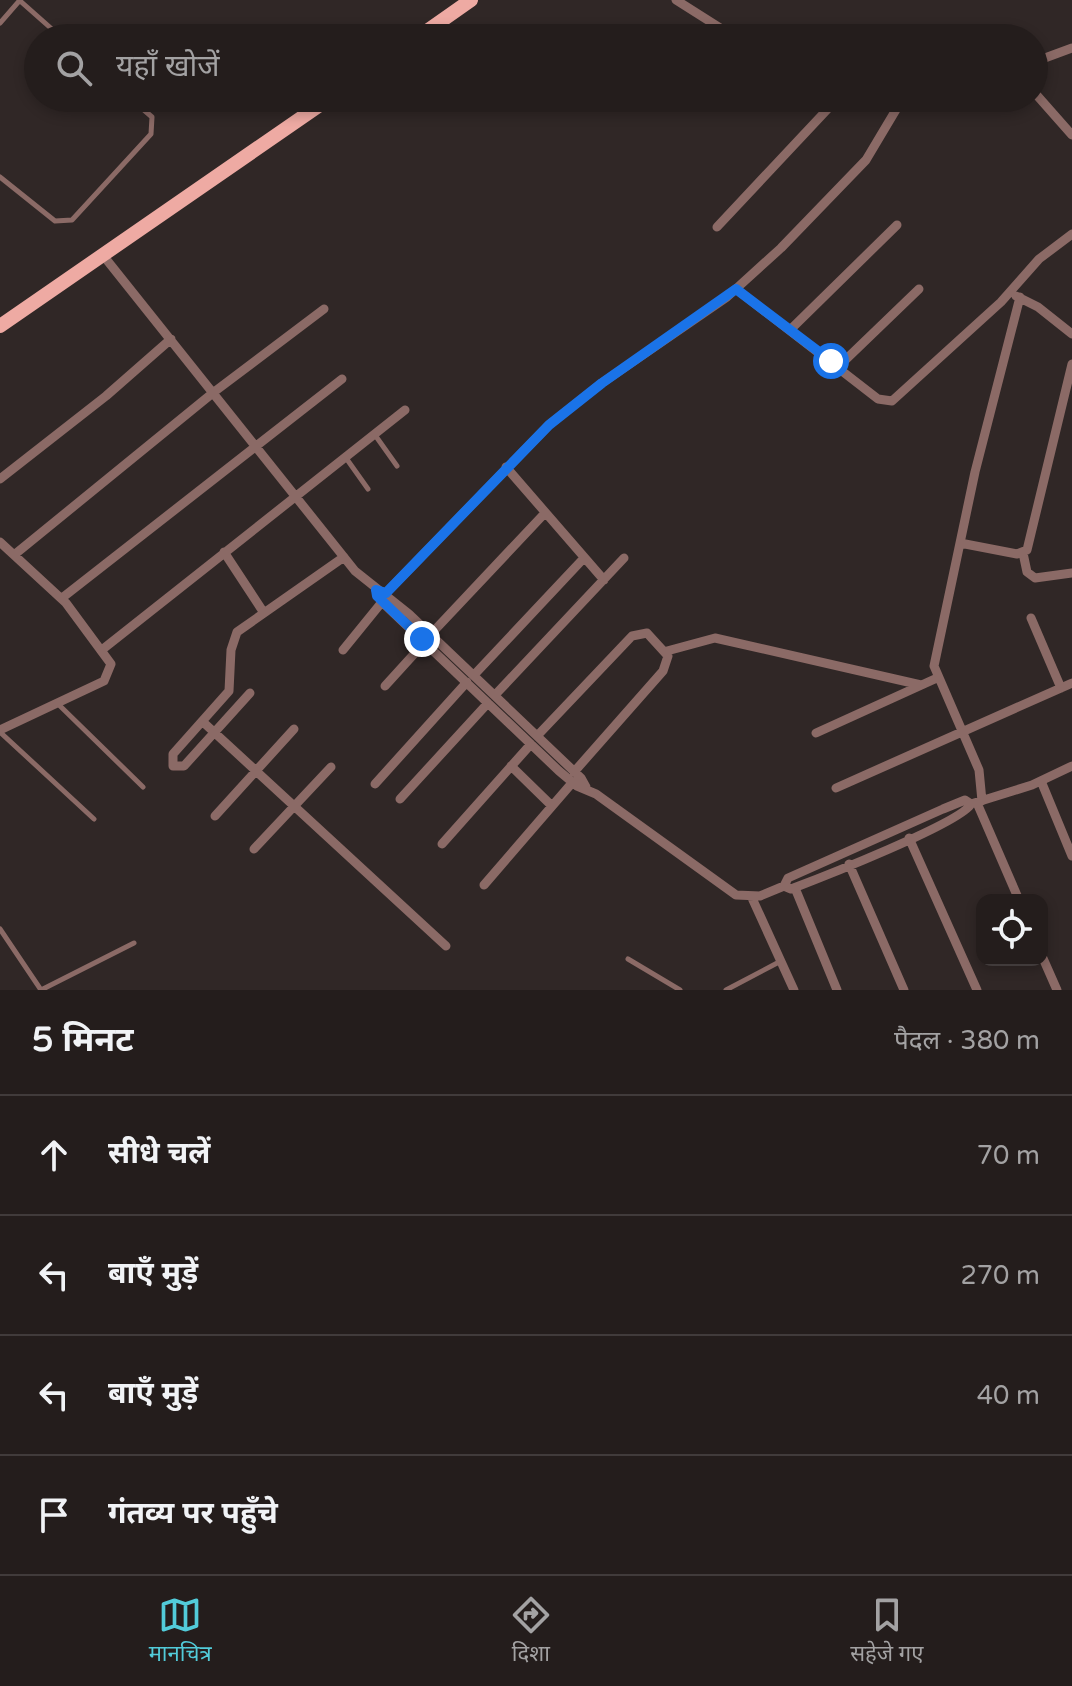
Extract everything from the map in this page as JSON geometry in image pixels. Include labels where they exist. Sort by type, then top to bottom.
[{"type":"main road","points":[[437,24],[471,0]]},
{"type":"main road","points":[[0,326],[310,112]]},
{"type":"street","points":[[676,0],[714,24]]},
{"type":"street","points":[[1048,57],[1072,49]]},
{"type":"street","points":[[1048,108],[1072,135]]},
{"type":"street","points":[[717,227],[825,112]]},
{"type":"street","points":[[343,650],[381,595],[506,467],[570,407],[736,289],[866,160],[895,112]]},
{"type":"street","points":[[790,330],[897,225]]},
{"type":"street","points":[[736,289],[878,399],[892,401],[1015,295],[1039,259],[1072,234]]},
{"type":"street","points":[[102,254],[344,557],[534,740],[572,783],[586,787]]},
{"type":"street","points":[[838,367],[919,289]]},
{"type":"street","points":[[1015,295],[1048,314],[1072,334]]},
{"type":"street","points":[[1015,295],[934,666],[979,770],[977,803],[1016,894]]},
{"type":"street","points":[[14,555],[214,392],[324,309]]},
{"type":"street","points":[[0,479],[106,396],[171,339]]},
{"type":"street","points":[[1023,553],[1031,544],[1072,364]]},
{"type":"street","points":[[62,598],[342,379]]},
{"type":"street","points":[[103,649],[405,410]]},
{"type":"street","points":[[506,467],[604,580]]},
{"type":"street","points":[[385,686],[545,513]]},
{"type":"street","points":[[0,542],[62,598],[103,649],[111,664],[107,679],[0,731]]},
{"type":"street","points":[[960,543],[1023,553]]},
{"type":"street","points":[[224,552],[264,613]]},
{"type":"street","points":[[1023,553],[1027,572],[1035,578],[1072,573]]},
{"type":"street","points":[[250,693],[184,766],[173,766],[173,754],[229,691],[231,650],[237,632],[344,557]]},
{"type":"street","points":[[375,784],[584,558]]},
{"type":"street","points":[[400,799],[624,558]]},
{"type":"street","points":[[1031,618],[1061,688]]},
{"type":"street","points":[[442,844],[632,636],[647,633],[667,651],[667,665],[574,772]]},
{"type":"street","points":[[667,651],[715,638],[921,685]]},
{"type":"street","points":[[816,733],[937,678]]},
{"type":"street","points":[[836,788],[1072,683]]},
{"type":"street","points":[[203,722],[446,946]]},
{"type":"street","points":[[215,816],[294,729]]},
{"type":"street","points":[[534,740],[574,772],[586,787],[723,887],[736,895],[752,898],[849,864],[967,811],[977,803],[1041,781],[1072,766]]},
{"type":"street","points":[[511,766],[552,806]]},
{"type":"street","points":[[254,849],[331,767]]},
{"type":"street","points":[[1041,781],[1072,856]]},
{"type":"street","points":[[484,885],[572,783]]},
{"type":"street","points":[[837,990],[788,878],[965,800],[977,803]]},
{"type":"street","points":[[909,838],[977,990]]},
{"type":"street","points":[[849,864],[904,990]]},
{"type":"street","points":[[752,898],[794,990]]},
{"type":"street","points":[[1046,966],[1057,990]]},
{"type":"lane","points":[[0,23],[20,0],[47,24]]},
{"type":"lane","points":[[0,177],[55,221],[72,220],[151,134],[152,117],[146,112]]},
{"type":"lane","points":[[375,435],[397,466]]},
{"type":"lane","points":[[346,458],[368,489]]},
{"type":"lane","points":[[57,703],[143,787]]},
{"type":"lane","points":[[0,731],[94,819]]},
{"type":"lane","points":[[0,929],[41,990],[134,943]]},
{"type":"lane","points":[[628,959],[680,990]]},
{"type":"lane","points":[[726,990],[781,961]]},
{"type":"route","points":[[422,639],[377,596],[376,590],[386,593],[521,451],[570,407],[736,289],[831,361]]}]
